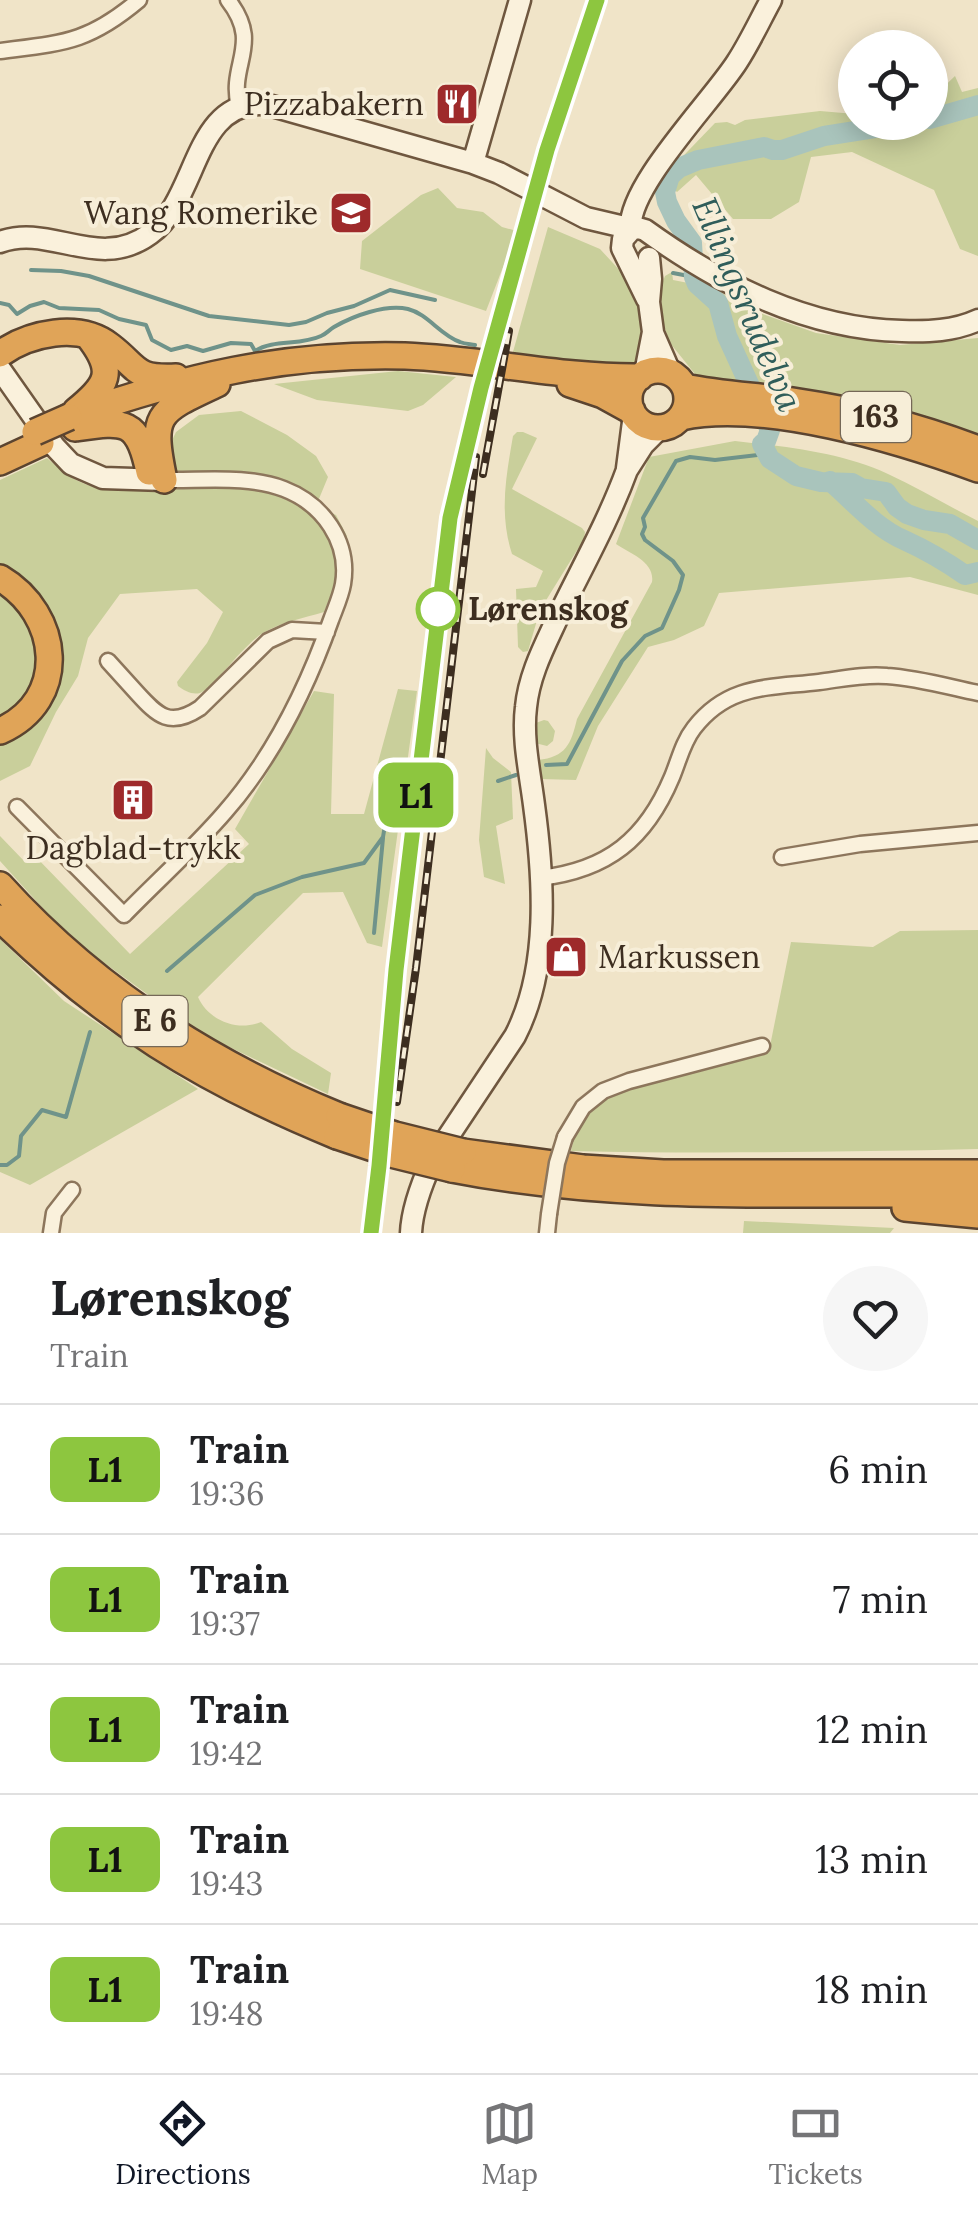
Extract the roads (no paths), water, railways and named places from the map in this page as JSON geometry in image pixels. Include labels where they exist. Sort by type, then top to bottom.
[{"type":"highway","points":[[1,365],[42,336],[68,332],[107,343],[146,376],[218,378]]},
{"type":"highway","points":[[72,422],[104,381],[104,358],[89,337]]},
{"type":"highway","name":"163","points":[[0,462],[14,446],[148,391],[311,358],[404,356],[603,377],[660,377],[738,404],[878,418],[978,449]]},
{"type":"highway","name":"163","points":[[218,378],[330,366],[394,364],[509,372],[558,380],[603,395],[633,412],[645,424],[670,422],[738,404]]},
{"type":"highway","points":[[633,412],[630,392],[660,377],[687,406],[670,422]]},
{"type":"highway","points":[[158,480],[161,418],[174,404],[218,378]]},
{"type":"highway","name":"163","points":[[773,407],[978,469]]},
{"type":"highway","points":[[72,422],[114,422],[129,428],[144,448],[158,480]]},
{"type":"highway","points":[[0,578],[34,610],[50,655],[48,674],[33,707],[0,732]]},
{"type":"highway","name":"E 6","points":[[0,885],[60,946],[149,1017],[338,1126]]},
{"type":"highway","name":"E 6","points":[[0,918],[76,989],[166,1053],[231,1090],[271,1110],[395,1135],[517,1181],[607,1190],[978,1194]]},
{"type":"highway","name":"E 6","points":[[458,1160],[663,1173],[978,1171]]},
{"type":"highway","name":"E 6","points":[[801,1193],[978,1215]]},
{"type":"street","points":[[0,51],[80,38],[108,24],[139,0]]},
{"type":"street","points":[[228,0],[244,33],[245,49],[236,82],[240,107]]},
{"type":"street","points":[[474,163],[520,0]]},
{"type":"street","points":[[660,377],[639,244],[642,194],[656,167],[737,62],[771,0]]},
{"type":"street","points":[[0,242],[25,237],[95,249],[124,246],[142,239],[172,211],[211,130],[227,113],[265,104],[474,163],[639,244],[690,260],[777,305],[842,325],[914,332],[952,329],[978,320]]},
{"type":"street","points":[[1,365],[54,446],[71,464],[91,475],[269,485],[292,492],[315,506],[339,540],[342,551],[343,586],[327,632],[310,674],[263,762],[225,813],[124,914],[18,807]]},
{"type":"street","points":[[626,470],[633,412]]},
{"type":"street","points":[[412,1233],[423,1182],[438,1149],[508,1046],[526,1015],[534,984],[540,946],[540,878],[525,732],[532,677],[626,470],[644,445],[670,422]]},
{"type":"street","points":[[108,661],[154,712],[172,718],[200,708],[252,655],[279,635],[292,630],[327,632]]},
{"type":"street","points":[[540,878],[594,864],[638,834],[654,815],[692,730],[714,708],[740,694],[764,686],[874,676],[911,679],[978,693]]},
{"type":"street","points":[[782,857],[860,844],[978,833]]},
{"type":"street","points":[[547,1233],[557,1163],[565,1137],[591,1098],[629,1081],[762,1046]]},
{"type":"street","points":[[51,1233],[54,1213],[72,1190]]},
{"type":"waterway","name":"Ellingsrudelva","points":[[948,114],[978,105]]},
{"type":"waterway","name":"Ellingsrudelva","points":[[838,134],[782,150],[764,147],[698,160],[670,176],[665,192],[667,202],[692,243],[697,284],[718,303],[727,336],[770,430],[762,444],[770,459],[796,476],[886,492],[907,514],[950,524],[978,540]]},
{"type":"waterway","points":[[31,270],[89,276],[209,316],[289,325],[354,306],[390,290],[435,300]]},
{"type":"waterway","points":[[673,273],[694,277]]},
{"type":"waterway","points":[[0,303],[9,305],[17,314],[44,302],[59,308],[99,310],[146,325],[152,340],[171,350],[187,346],[203,351],[231,343],[251,344],[255,351],[313,339],[360,315],[399,308],[422,315],[453,339],[475,345]]},
{"type":"waterway","points":[[546,765],[567,764],[622,661],[645,636],[662,628],[679,590],[683,575],[642,534],[643,518],[676,461],[766,454]]},
{"type":"waterway","name":"Ellingsrudelva","points":[[830,481],[894,535],[965,575],[978,572]]},
{"type":"waterway","points":[[498,781],[516,775]]},
{"type":"waterway","points":[[167,971],[255,895],[302,877],[364,863],[383,837],[393,777]]},
{"type":"waterway","points":[[374,933],[383,838]]},
{"type":"waterway","points":[[0,1165],[19,1156],[21,1136],[42,1110],[66,1117],[90,1032]]},
{"type":"railway","points":[[371,1233],[395,970],[451,517],[470,430],[547,150],[597,0]]},
{"type":"railway","points":[[483,474],[509,331]]},
{"type":"railway","points":[[397,1102],[476,457]]},
{"type":"train","name":"L1","points":[[371,1233],[396,970],[450,518],[464,452],[547,150],[597,0]]},
{"type":"place","name":"Pizzabakern","points":[[457,104]]},
{"type":"place","name":"Wang Romerike","points":[[351,213]]},
{"type":"place","name":"Lørenskog","points":[[438,609]]},
{"type":"place","name":"Dagblad-trykk","points":[[133,800]]},
{"type":"place","name":"Markussen","points":[[566,957]]}]
